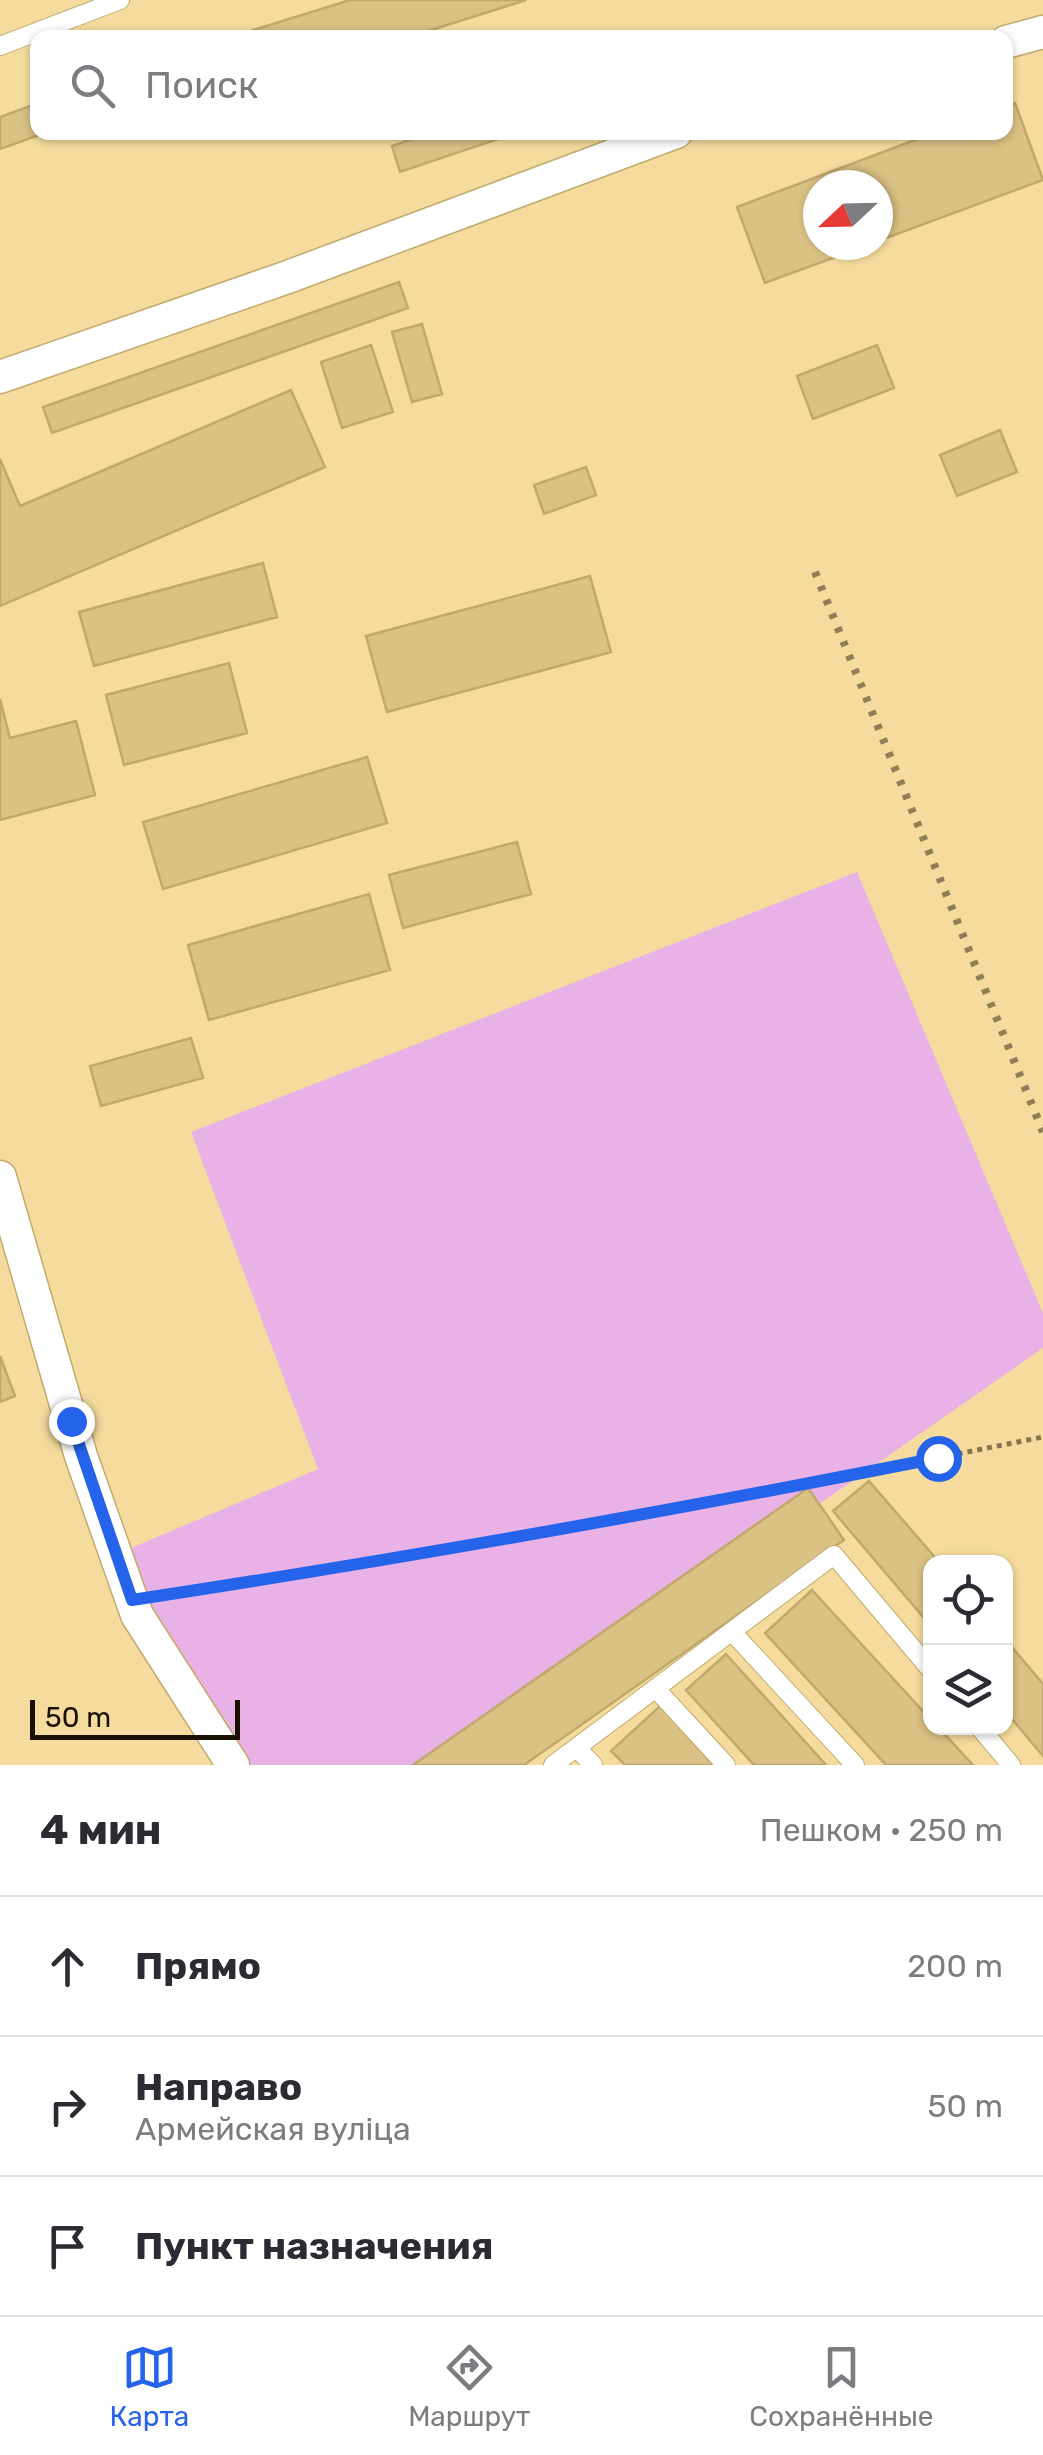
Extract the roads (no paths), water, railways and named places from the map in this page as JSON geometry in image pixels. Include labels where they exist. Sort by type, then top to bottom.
[{"type":"street","points":[[1013,40],[1043,32]]},
{"type":"street","points":[[0,376],[285,278],[655,140]]},
{"type":"street","points":[[0,1178],[81,1456],[137,1615],[233,1765]]},
{"type":"lane","points":[[42,30],[120,0]]},
{"type":"lane","points":[[0,46],[30,34]]},
{"type":"lane","points":[[553,1765],[834,1555],[923,1661]]},
{"type":"lane","points":[[733,1633],[855,1765]]},
{"type":"lane","points":[[656,1689],[726,1765]]},
{"type":"lane","points":[[986,1735],[1012,1765]]},
{"type":"lane","points":[[577,1748],[593,1765]]},
{"type":"railway","points":[[815,572],[1043,1132]]}]
